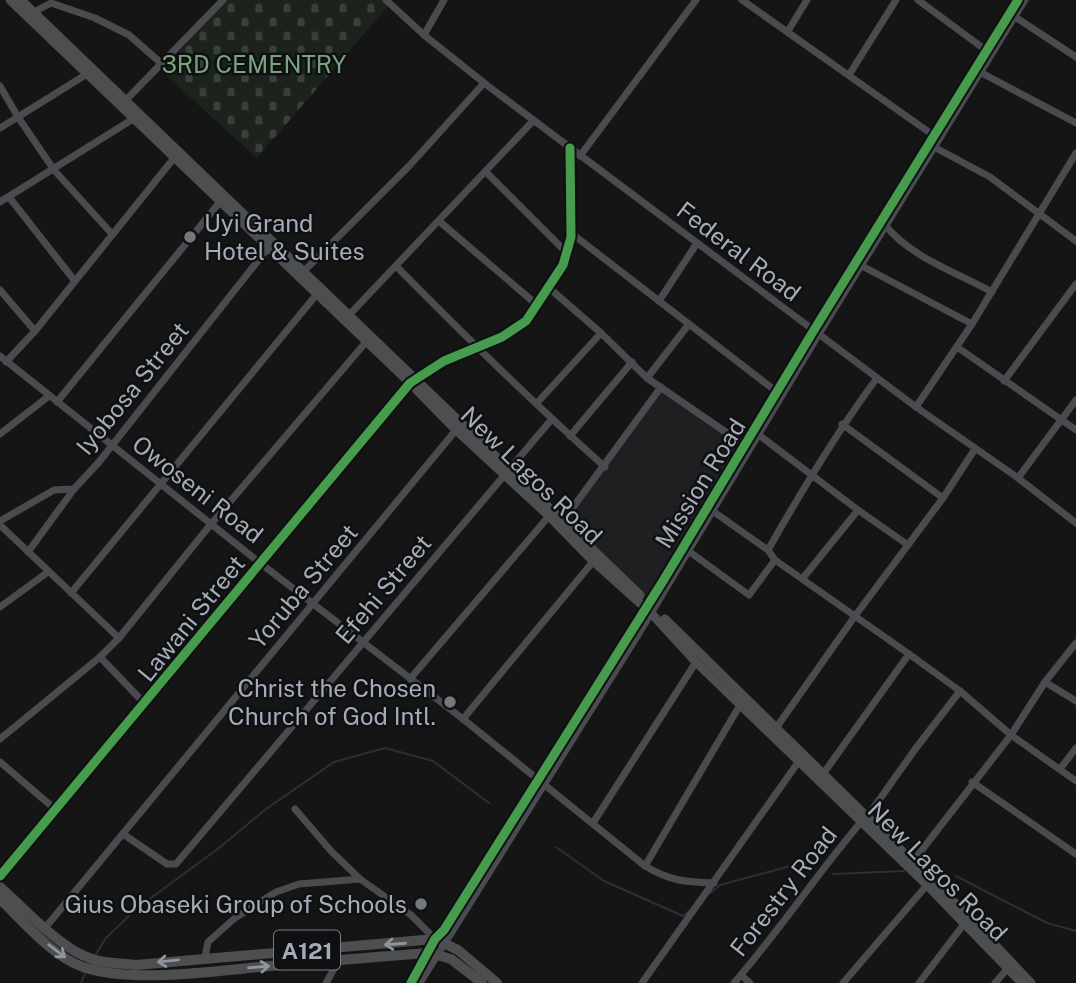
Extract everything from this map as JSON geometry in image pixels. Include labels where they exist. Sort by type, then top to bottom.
[{"type":"highway","name":"A121","points":[[0,887],[93,970],[149,979],[434,953]]},
{"type":"highway","name":"A121","points":[[0,899],[43,940],[84,962],[136,965],[205,957],[440,941]]},
{"type":"highway","points":[[440,941],[458,950],[497,983]]},
{"type":"highway","points":[[434,953],[451,959],[482,983]]},
{"type":"main road","name":"New Lagos Road","points":[[9,0],[219,203],[366,342],[413,381],[776,728],[864,820]]},
{"type":"main road","name":"New Lagos Road","points":[[21,0],[350,314],[456,430],[561,524]]},
{"type":"main road","name":"New Lagos Road","points":[[650,608],[696,662],[864,820],[1031,983]]},
{"type":"main road","name":"New Lagos Road","points":[[910,865],[1022,983]]},
{"type":"street","points":[[0,2],[9,0]]},
{"type":"street","points":[[125,101],[223,0]]},
{"type":"street","name":"Federal Road","points":[[387,0],[424,35],[533,121],[915,407],[1018,478],[1076,523]]},
{"type":"street","points":[[424,35],[444,0]]},
{"type":"street","points":[[580,156],[696,0]]},
{"type":"street","points":[[742,0],[933,135]]},
{"type":"street","points":[[788,31],[807,0]]},
{"type":"street","points":[[849,75],[896,0]]},
{"type":"street","points":[[918,0],[987,51]]},
{"type":"street","name":"Mission Road","points":[[650,608],[777,392],[862,266],[1018,0]]},
{"type":"street","name":"Mission Road","points":[[420,983],[440,941],[687,550],[714,512],[816,332],[933,135],[1025,0]]},
{"type":"street","points":[[34,12],[51,3],[95,18],[129,35],[162,64]]},
{"type":"street","points":[[1015,18],[1076,57]]},
{"type":"street","points":[[977,70],[1076,123]]},
{"type":"street","points":[[0,128],[87,74]]},
{"type":"street","points":[[303,272],[410,165],[484,83]]},
{"type":"street","points":[[0,86],[54,170],[112,234]]},
{"type":"street","points":[[0,202],[133,118]]},
{"type":"street","points":[[350,314],[533,121]]},
{"type":"street","points":[[934,146],[990,177],[1076,241]]},
{"type":"street","name":"Lawani Street","points":[[0,876],[413,381],[444,361],[502,337],[526,321],[563,265],[571,233],[570,148]]},
{"type":"street","points":[[915,407],[972,324],[1076,153]]},
{"type":"street","points":[[3,359],[35,331],[174,158]]},
{"type":"street","points":[[486,172],[566,252]]},
{"type":"street","points":[[9,197],[74,280]]},
{"type":"street","points":[[57,402],[219,203]]},
{"type":"street","points":[[439,220],[536,304]]},
{"type":"street","points":[[886,226],[895,238],[914,252],[992,292]]},
{"type":"street","points":[[571,233],[777,392]]},
{"type":"street","points":[[659,301],[697,243]]},
{"type":"street","name":"Iyobosa Street","points":[[28,552],[74,489],[268,248]]},
{"type":"street","points":[[862,266],[972,324]]},
{"type":"street","points":[[397,267],[477,348],[537,403],[551,420],[605,467]]},
{"type":"street","points":[[1004,381],[1076,284]]},
{"type":"street","points":[[548,287],[648,378],[746,446]]},
{"type":"street","points":[[0,290],[35,331]]},
{"type":"street","points":[[71,593],[317,295]]},
{"type":"street","points":[[648,378],[689,324]]},
{"type":"street","points":[[537,403],[601,333]]},
{"type":"street","points":[[0,739],[100,657],[119,638],[211,524],[366,342]]},
{"type":"street","points":[[957,347],[1076,430]]},
{"type":"street","name":"Owoseni Road","points":[[3,359],[260,563],[463,719],[645,866],[664,878],[714,883]]},
{"type":"street","points":[[570,436],[632,362]]},
{"type":"street","points":[[768,550],[842,424],[877,378]]},
{"type":"street","points":[[561,524],[661,387]]},
{"type":"street","points":[[0,434],[49,396]]},
{"type":"street","points":[[1018,478],[1076,400]]},
{"type":"street","name":"Efehi Street","points":[[123,834],[167,864],[176,863],[551,420]]},
{"type":"street","points":[[842,424],[943,498]]},
{"type":"street","name":"Yoruba Street","points":[[46,928],[456,430]]},
{"type":"street","points":[[759,435],[908,545]]},
{"type":"street","points":[[776,728],[943,498],[975,449]]},
{"type":"street","points":[[74,489],[54,491],[0,523],[119,638]]},
{"type":"street","points":[[803,578],[858,510]]},
{"type":"street","points":[[714,512],[768,550],[775,560],[960,691],[1010,735],[1076,780]]},
{"type":"street","points":[[410,679],[549,516]]},
{"type":"street","points":[[687,550],[749,595],[775,560]]},
{"type":"street","points":[[463,719],[596,558]]},
{"type":"street","points":[[0,607],[48,572]]},
{"type":"street","points":[[910,865],[1010,735],[1045,682],[1076,643]]},
{"type":"street","points":[[822,774],[909,654]]},
{"type":"street","points":[[100,657],[145,704]]},
{"type":"street","points":[[593,823],[696,662]]},
{"type":"street","points":[[1045,682],[1076,701]]},
{"type":"street","name":"Forestry Road","points":[[734,983],[801,902],[837,850],[864,820],[960,691]]},
{"type":"street","points":[[645,866],[740,705]]},
{"type":"street","points":[[1060,769],[1076,748]]},
{"type":"street","points":[[642,983],[799,761]]},
{"type":"street","points":[[0,762],[56,810]]},
{"type":"street","points":[[972,782],[1076,855]]},
{"type":"street","points":[[295,809],[331,851],[360,878],[411,915],[440,941]]},
{"type":"street","points":[[205,957],[208,942],[235,918],[276,892],[299,884],[360,878]]},
{"type":"street","points":[[843,983],[927,885]]},
{"type":"street","points":[[919,983],[964,924]]},
{"type":"street","name":"Mission Road","points":[[411,983],[434,953]]},
{"type":"street","points":[[326,983],[339,960]]},
{"type":"street","points":[[995,983],[1008,968]]},
{"type":"street","points":[[118,974],[129,983]]},
{"type":"street","points":[[741,975],[750,983]]},
{"type":"shaded area","points":[[661,384],[750,447],[649,608],[559,522]]},
{"type":"green space","name":"3RD CEMENTRY","points":[[227,0],[383,0],[389,5],[257,158],[161,71]]},
{"type":"waterway","points":[[96,954],[106,938],[136,909],[219,848],[266,809],[334,762],[385,748],[433,761],[489,803]]},
{"type":"waterway","points":[[556,847],[604,881],[683,916],[689,911]]},
{"type":"waterway","points":[[709,894],[720,885],[798,864]]},
{"type":"waterway","points":[[833,874],[904,871]]},
{"type":"waterway","points":[[956,876],[1047,923],[1076,931]]},
{"type":"waterway","points":[[81,983],[86,971]]},
{"type":"cycle path","points":[[411,983],[435,939],[444,930],[663,581],[1018,0]]},
{"type":"cycle path","points":[[0,876],[410,383],[444,361],[502,337],[526,321],[563,265],[571,237],[570,148]]},
{"type":"place","name":"Uyi Grand Hotel & Suites","points":[[190,237]]},
{"type":"place","name":"Christ the Chosen Church of God Intl.","points":[[450,702]]},
{"type":"place","name":"Gius Obaseki Group of Schools","points":[[421,904]]}]
